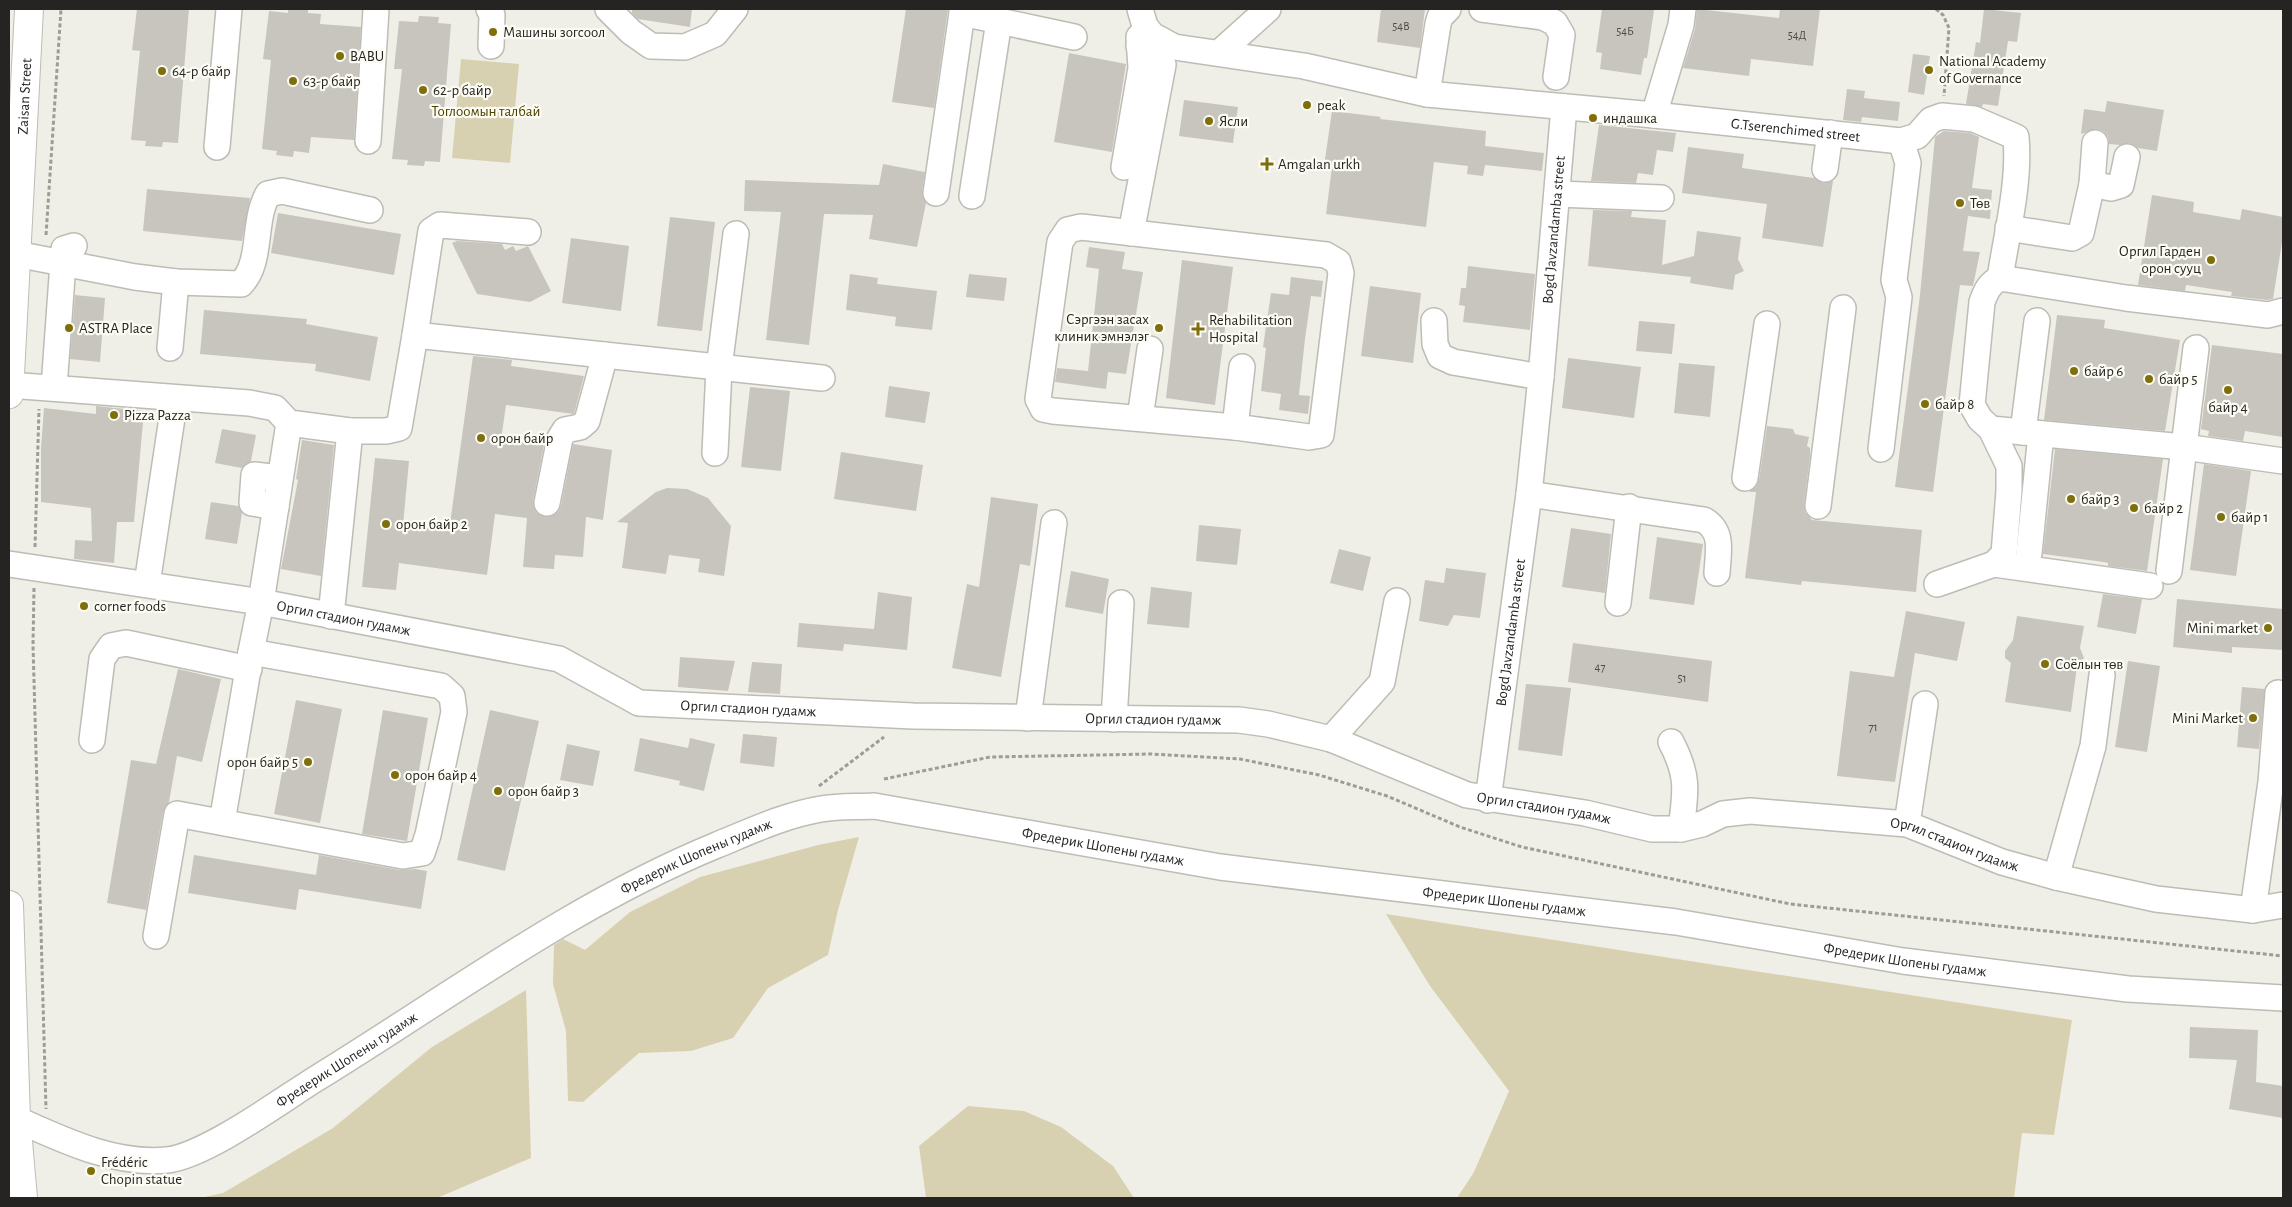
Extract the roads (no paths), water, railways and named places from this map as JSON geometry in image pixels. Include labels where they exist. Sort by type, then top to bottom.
[{"type":"main road","name":"Zaisan Street","points":[[9,394],[10,328],[16,254],[29,9]]},
{"type":"main road","points":[[9,906],[10,1025],[27,1124],[23,1198]]},
{"type":"street","points":[[217,147],[229,9]]},
{"type":"street","points":[[368,141],[376,9]]},
{"type":"street","points":[[489,9],[492,15],[491,46]]},
{"type":"street","points":[[608,9],[631,32],[650,46],[685,47],[715,34],[735,9]]},
{"type":"street","points":[[1140,9],[1145,26],[1161,41],[1174,47],[1304,66],[1427,94],[1564,107]]},
{"type":"street","points":[[1124,167],[1141,68],[1139,46],[1140,9]]},
{"type":"street","points":[[1219,53],[1268,9]]},
{"type":"street","points":[[1427,94],[1438,24],[1440,18],[1448,9]]},
{"type":"street","points":[[1482,9],[1543,17],[1555,23],[1562,35],[1556,77]]},
{"type":"street","points":[[1654,115],[1681,25],[1683,9]]},
{"type":"street","points":[[936,193],[963,11],[999,21],[1074,37]]},
{"type":"street","points":[[972,196],[999,21]]},
{"type":"street","points":[[1132,233],[1163,65],[1139,46]]},
{"type":"street","name":"G.Tserenchimed street","points":[[1564,107],[1901,141]]},
{"type":"street","name":"Bogd Javzandamba street","points":[[1488,800],[1529,494],[1564,107]]},
{"type":"street","points":[[1881,449],[1900,298],[1894,280],[1908,162],[1901,141],[1917,136],[1931,120],[1942,116],[1974,119],[2016,137],[2016,170],[2000,278]]},
{"type":"street","points":[[1825,169],[1830,133]]},
{"type":"street","points":[[2008,228],[2063,237],[2077,236],[2081,233],[2092,184],[2095,143]]},
{"type":"street","points":[[2092,184],[2111,188],[2121,185],[2127,158]]},
{"type":"street","points":[[16,254],[60,255],[135,277],[176,282],[242,284],[251,274],[262,205],[268,194],[282,191],[370,210]]},
{"type":"street","points":[[1557,194],[1661,198]]},
{"type":"street","points":[[9,385],[249,403],[275,408],[288,423],[350,431],[386,431],[399,428],[431,231],[440,226],[528,232]]},
{"type":"street","points":[[1081,227],[1326,255],[1338,262],[1341,274],[1322,435],[1310,437],[1235,427],[1140,418],[1053,411],[1042,408],[1038,399],[1060,242],[1068,230],[1081,227]]},
{"type":"street","points":[[715,453],[719,368],[736,234]]},
{"type":"street","points":[[47,388],[60,255]]},
{"type":"street","points":[[1937,584],[1994,564],[2004,554],[2009,466],[1991,429],[1980,419],[1972,405],[1982,302],[1986,290],[1992,283],[2000,278],[2126,298],[2268,315],[2283,311]]},
{"type":"street","points":[[170,348],[176,282]]},
{"type":"street","points":[[1818,506],[1843,308]]},
{"type":"street","points":[[1434,321],[1435,344],[1440,356],[1453,362],[1541,377]]},
{"type":"street","points":[[2030,553],[2032,433],[2037,321]]},
{"type":"street","points":[[1745,478],[1767,324]]},
{"type":"street","points":[[415,335],[822,378]]},
{"type":"street","points":[[2169,572],[2196,348]]},
{"type":"street","points":[[1140,418],[1150,349]]},
{"type":"street","points":[[547,503],[560,438],[565,430],[580,427],[587,420],[605,355]]},
{"type":"street","points":[[1235,427],[1242,367]]},
{"type":"street","points":[[147,584],[175,398]]},
{"type":"street","points":[[222,822],[261,602],[288,423]]},
{"type":"street","points":[[1991,429],[2184,447],[2283,461]]},
{"type":"street","points":[[331,616],[350,431]]},
{"type":"street","points":[[1529,494],[1630,507],[1704,520],[1713,525],[1718,535],[1717,573]]},
{"type":"street","points":[[1618,602],[1630,507]]},
{"type":"street","points":[[1028,718],[1054,523]]},
{"type":"street","name":"Оргил стадион гудамж","points":[[9,564],[261,602],[559,660],[638,703],[913,716],[1239,720],[1268,724],[1331,739],[1467,795],[1488,800],[1585,812],[1652,829],[1681,829],[1702,824],[1723,814],[1743,811],[1907,824],[2002,862],[2056,878],[2156,899],[2253,910],[2283,905]]},
{"type":"street","points":[[1994,564],[2150,586]]},
{"type":"street","points":[[1331,739],[1382,682],[1398,601]]},
{"type":"street","points":[[1114,719],[1121,603]]},
{"type":"street","points":[[92,740],[102,659],[111,646],[126,644],[441,686],[452,696],[454,712],[428,835],[422,853],[404,856],[178,814],[156,936]]},
{"type":"street","points":[[2056,878],[2093,746],[2102,675]]},
{"type":"street","points":[[2253,910],[2271,782],[2278,693]]},
{"type":"street","points":[[1907,824],[1925,704]]},
{"type":"street","points":[[1671,742],[1683,765],[1686,795],[1681,829]]},
{"type":"street","name":"Фредерик Шопены гудамж","points":[[27,1124],[88,1149],[130,1161],[170,1160],[208,1146],[374,1044],[559,926],[676,862],[768,823],[822,809],[866,806],[1220,867],[1676,922],[1903,961],[2128,989],[2283,998]]},
{"type":"place","name":"Машины зогсоол","points":[[493,32]]},
{"type":"place","name":"BABU","points":[[340,56]]},
{"type":"place","name":"National Academy of Governance","points":[[1929,70]]},
{"type":"place","name":"64-р байр","points":[[162,71]]},
{"type":"place","name":"63-р байр","points":[[293,81]]},
{"type":"place","name":"62-р байр","points":[[423,90]]},
{"type":"place","name":"peak","points":[[1307,105]]},
{"type":"place","name":"индашка","points":[[1593,118]]},
{"type":"place","name":"Ясли","points":[[1209,121]]},
{"type":"place","name":"Amgalan urkh","points":[[1267,164]]},
{"type":"place","name":"Төв","points":[[1960,203]]},
{"type":"place","name":"Оргил Гарден орон сууц","points":[[2211,260]]},
{"type":"place","name":"ASTRA Place","points":[[69,328]]},
{"type":"place","name":"Сэргээн засах клиник эмнэлэг","points":[[1159,328]]},
{"type":"place","name":"Rehabilitation Hospital","points":[[1198,329]]},
{"type":"place","name":"байр 6","points":[[2074,371]]},
{"type":"place","name":"байр 5","points":[[2149,379]]},
{"type":"place","name":"байр 4","points":[[2228,390]]},
{"type":"place","name":"байр 8","points":[[1925,404]]},
{"type":"place","name":"Pizza Pazza","points":[[114,415]]},
{"type":"place","name":"орон байр","points":[[481,438]]},
{"type":"place","name":"байр 3","points":[[2071,499]]},
{"type":"place","name":"байр 2","points":[[2134,508]]},
{"type":"place","name":"байр 1","points":[[2221,517]]},
{"type":"place","name":"орон байр 2","points":[[386,524]]},
{"type":"place","name":"corner foods","points":[[84,606]]},
{"type":"place","name":"Mini market","points":[[2268,628]]},
{"type":"place","name":"Соёлын төв","points":[[2045,664]]},
{"type":"place","name":"Mini Market","points":[[2253,718]]},
{"type":"place","name":"орон байр 5","points":[[308,762]]},
{"type":"place","name":"орон байр 4","points":[[395,775]]},
{"type":"place","name":"орон байр 3","points":[[498,791]]},
{"type":"place","name":"Frédéric Chopin statue","points":[[91,1171]]},
{"type":"park label","name":"Тоглоомын талбай","points":[[486,111]]}]
